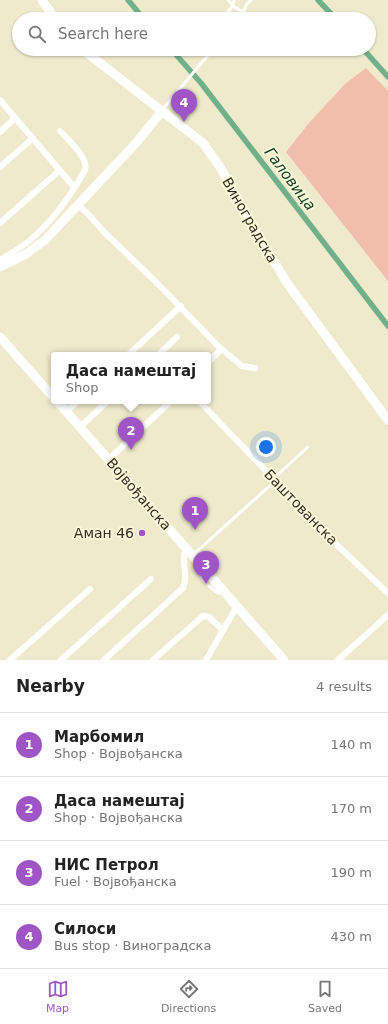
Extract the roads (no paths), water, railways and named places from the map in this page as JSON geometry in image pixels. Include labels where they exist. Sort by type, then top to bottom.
[{"type":"street","points":[[42,0],[50,12]]},
{"type":"street","name":"Виноградска","points":[[91,56],[199,138],[210,151],[281,274],[310,316],[388,420]]},
{"type":"street","points":[[0,100],[74,187]]},
{"type":"street","points":[[0,267],[16,260],[37,247],[81,207],[162,111]]},
{"type":"street","points":[[0,132],[15,118]]},
{"type":"street","points":[[0,260],[24,244],[38,232],[61,206],[85,170],[86,163],[84,158],[60,131]]},
{"type":"street","points":[[0,167],[33,138]]},
{"type":"street","points":[[0,223],[60,170]]},
{"type":"street","points":[[81,207],[116,244],[222,349],[242,366],[255,368]]},
{"type":"street","points":[[131,352],[180,306]]},
{"type":"street","points":[[161,352],[177,336]]},
{"type":"street","points":[[0,337],[51,395]]},
{"type":"street","points":[[211,359],[222,349]]},
{"type":"street","name":"Војвођанска","points":[[59,404],[284,660]]},
{"type":"street","points":[[66,412],[75,404]]},
{"type":"street","points":[[80,427],[105,404]]},
{"type":"street","points":[[108,460],[168,404]]},
{"type":"street","name":"Баштованска","points":[[202,404],[274,480],[388,593]]},
{"type":"street","points":[[104,660],[183,588],[185,581],[184,555],[191,554]]},
{"type":"street","points":[[61,660],[151,580]]},
{"type":"street","points":[[10,660],[90,589]]},
{"type":"street","points":[[206,660],[237,606]]},
{"type":"street","points":[[338,660],[388,615]]},
{"type":"street","points":[[152,660],[203,616],[209,617],[223,630]]},
{"type":"lane","points":[[228,0],[233,6],[243,12],[251,0]]},
{"type":"lane","points":[[228,12],[233,6],[234,0]]},
{"type":"lane","points":[[162,111],[207,56]]},
{"type":"lane","points":[[205,582],[198,571],[191,554],[274,480],[308,447]]},
{"type":"lane","points":[[209,586],[216,592],[228,596]]},
{"type":"waterway","name":"Галовица","points":[[128,0],[138,12]]},
{"type":"waterway","points":[[318,0],[329,12]]},
{"type":"waterway","name":"Галовица","points":[[177,56],[201,83],[388,326]]},
{"type":"waterway","points":[[369,56],[388,77]]},
{"type":"place","name":"Силоси","points":[[184,122]]},
{"type":"place","name":"Даса намештај","points":[[131,450]]},
{"type":"place","name":"Марбомил","points":[[195,530]]},
{"type":"place","name":"Аман 46","points":[[142,533]]},
{"type":"place","name":"НИС Петрол","points":[[206,584]]}]
